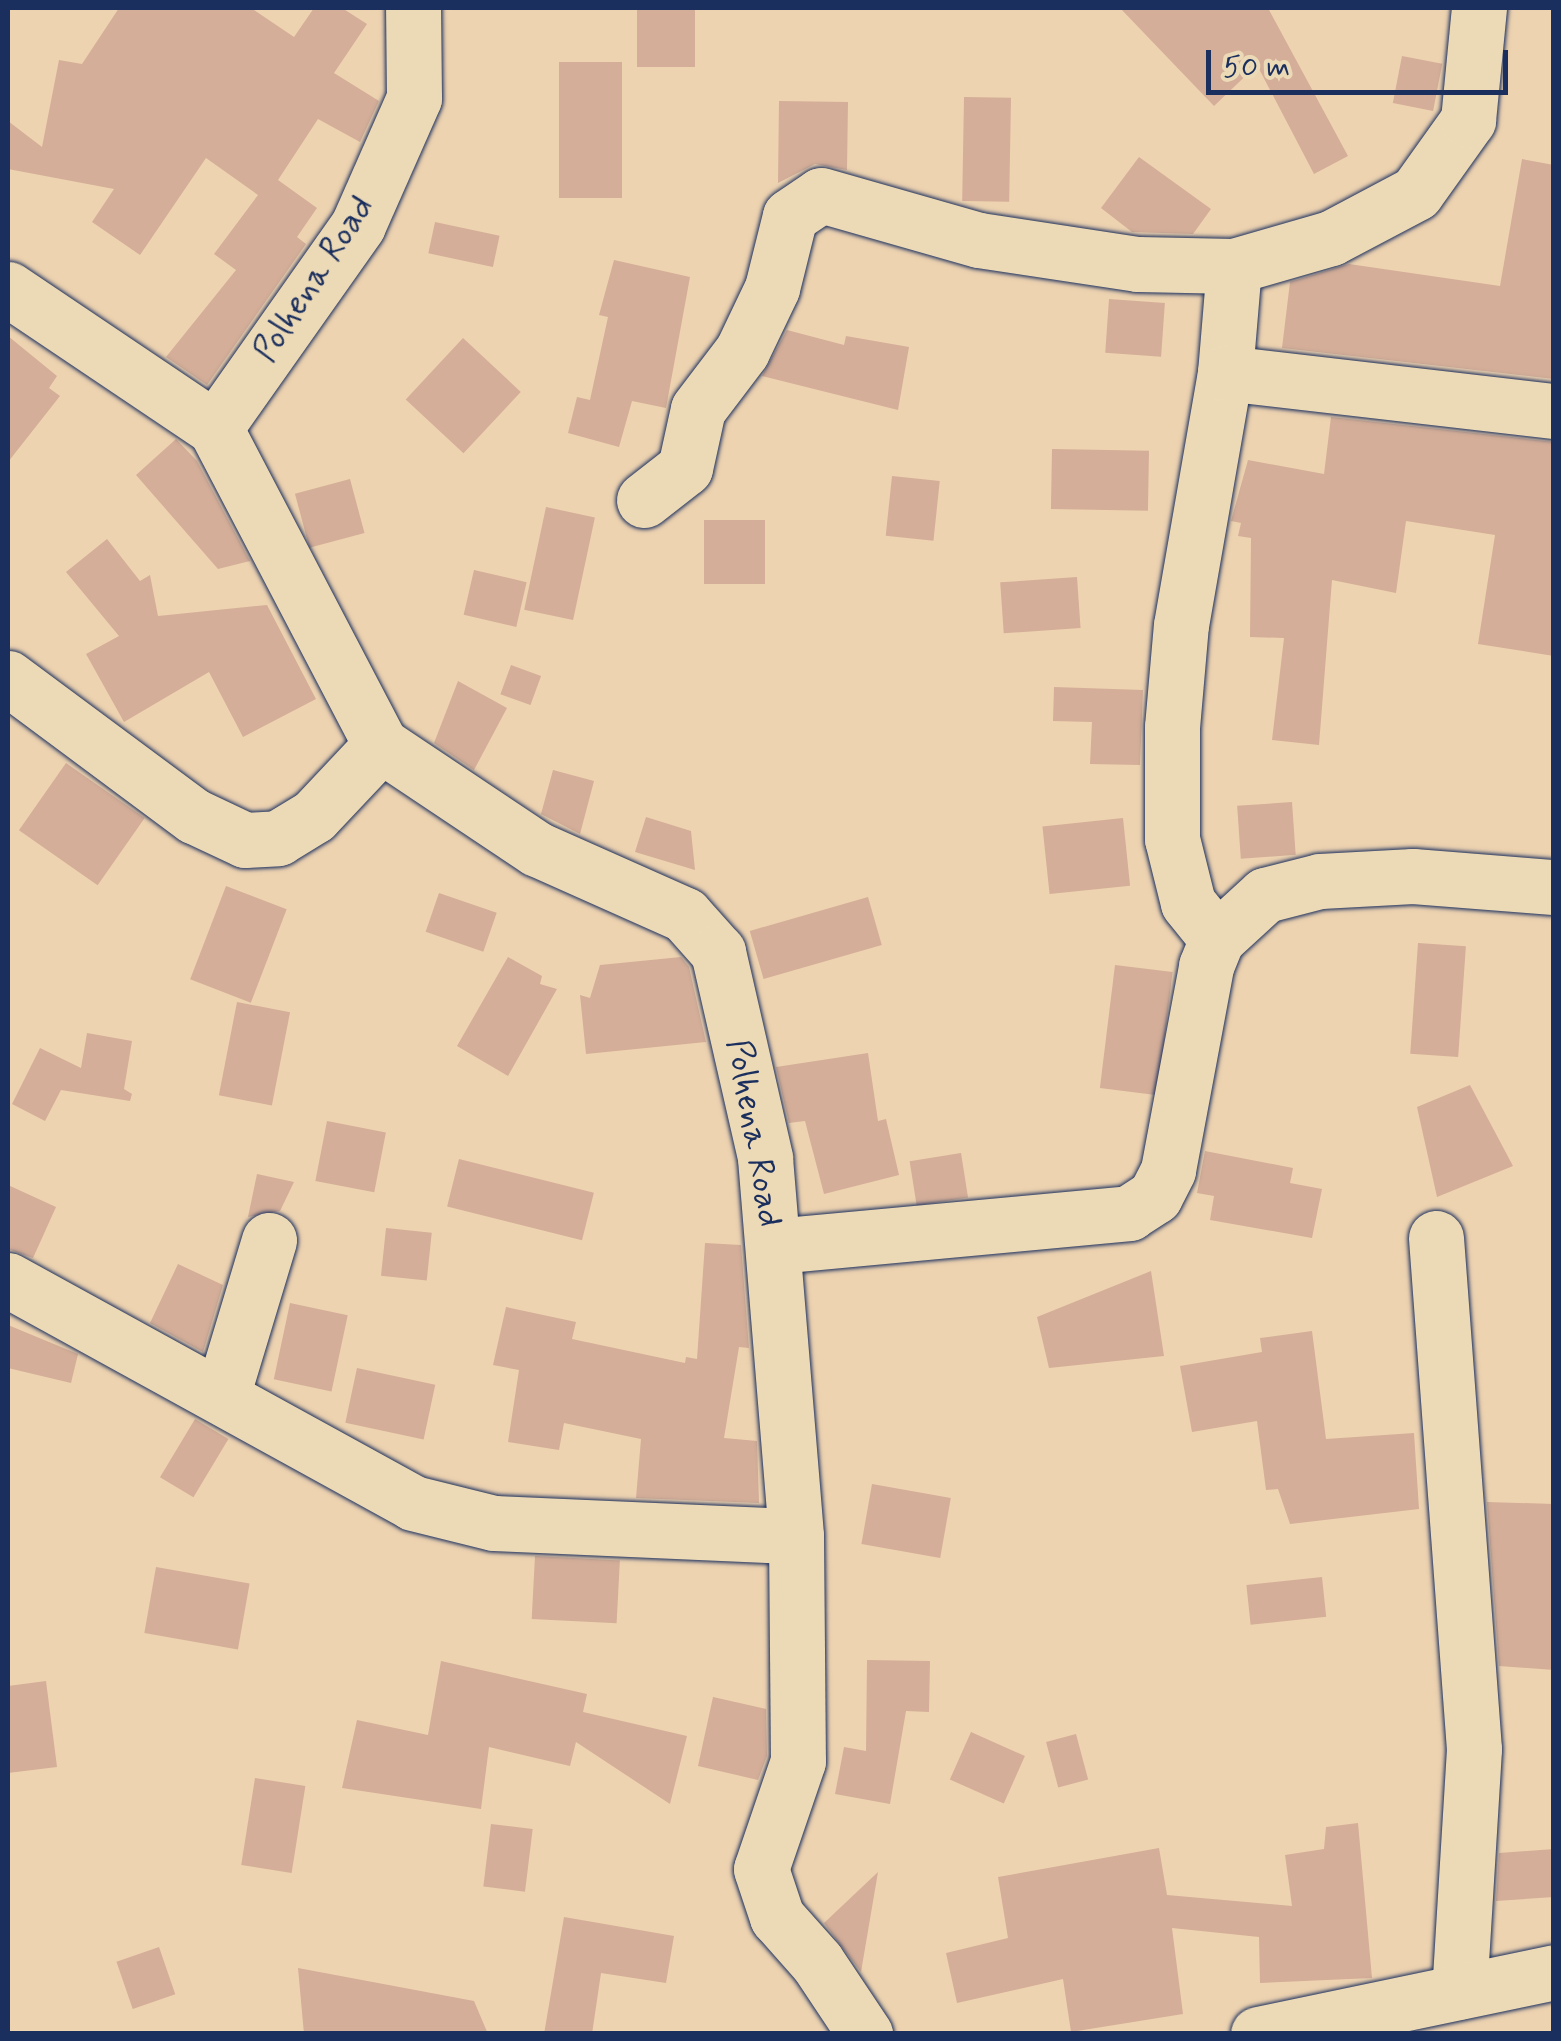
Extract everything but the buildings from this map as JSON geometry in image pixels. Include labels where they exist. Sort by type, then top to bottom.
[{"type":"street","name":"Polhena Road","points":[[216,428],[358,225],[414,98],[413,8]]},
{"type":"street","points":[[644,500],[685,468],[698,409],[742,350],[772,288],[790,216],[821,194],[979,240],[1138,264],[1234,266],[1331,238],[1416,193],[1468,120],[1478,8]]},
{"type":"street","points":[[1217,939],[1188,902],[1172,839],[1172,727],[1182,625],[1225,373],[1234,266]]},
{"type":"street","name":"Polhena Road","points":[[8,289],[216,428],[381,745],[537,849],[685,915],[718,952],[765,1158],[796,1536],[798,1761],[761,1869],[777,1917],[817,1962],[865,2034]]},
{"type":"street","points":[[1225,373],[1554,412]]},
{"type":"street","points":[[8,678],[194,816],[244,840],[278,838],[314,816],[381,745]]},
{"type":"street","points":[[774,1246],[1130,1213],[1155,1196],[1168,1170],[1217,939],[1264,895],[1320,881],[1413,876],[1554,888]]},
{"type":"street","points":[[1436,1238],[1474,1749],[1459,1992]]},
{"type":"street","points":[[222,1396],[269,1240]]},
{"type":"street","points":[[8,1280],[413,1503],[494,1524],[796,1536]]},
{"type":"street","points":[[1258,2034],[1554,1972]]}]
